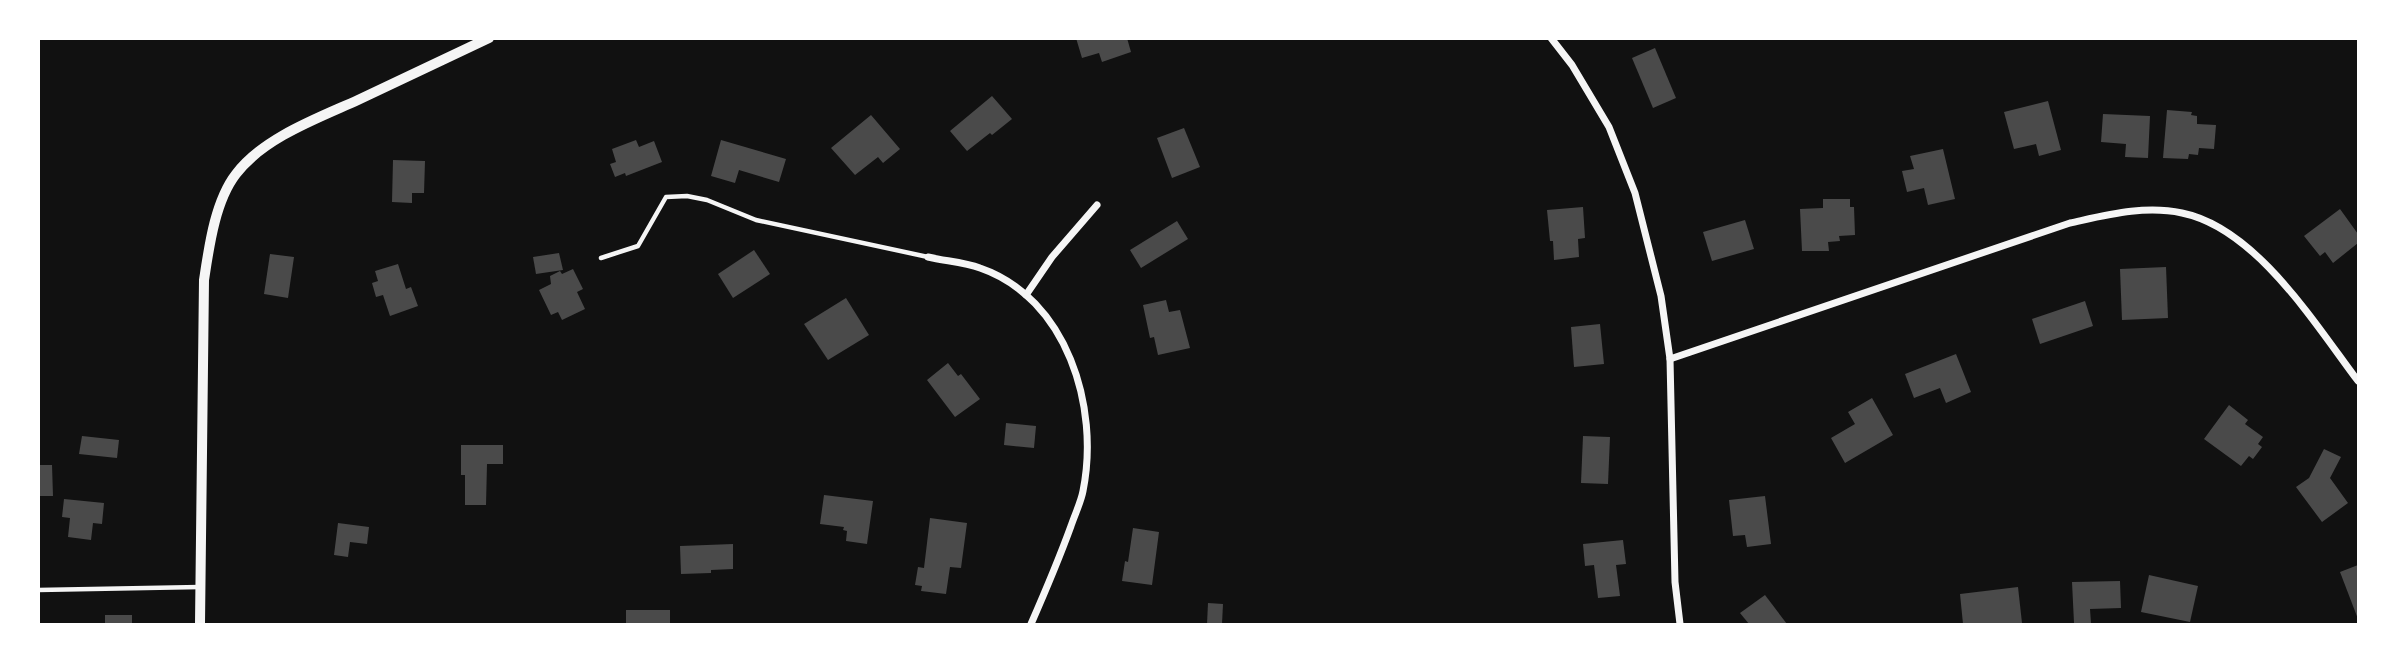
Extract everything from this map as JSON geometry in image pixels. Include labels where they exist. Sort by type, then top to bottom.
[{"type":"street","points":[[200,625],[204,280],[212,234],[226,191],[235,174],[258,150],[314,120],[489,38]]},
{"type":"street","points":[[1551,38],[1572,65],[1609,127],[1635,193],[1661,296],[1670,359],[1675,583],[1680,625]]},
{"type":"street","points":[[1026,295],[1052,257],[1097,205]]},
{"type":"street","points":[[1670,359],[2070,223],[2115,212],[2156,210],[2202,219],[2231,234],[2256,254],[2286,286],[2358,381]]},
{"type":"street","points":[[928,257],[979,268],[1004,279],[1026,295],[1048,317],[1066,346],[1080,391],[1087,455],[1083,491],[1058,562],[1031,625]]},
{"type":"lane","points":[[601,258],[638,246],[666,197],[687,196],[707,200],[756,220],[928,257]]},
{"type":"lane","points":[[38,590],[200,587]]},
{"type":"building","points":[[1076,38],[1127,38],[1131,52],[1102,62],[1099,53],[1082,58]]},
{"type":"building","points":[[1655,48],[1676,98],[1653,108],[1632,58]]},
{"type":"building","points":[[992,96],[1012,119],[967,151],[950,131]]},
{"type":"building","points":[[2048,101],[2061,150],[2039,156],[2036,144],[2014,149],[2004,112]]},
{"type":"building","points":[[2167,110],[2192,112],[2191,115],[2197,116],[2197,124],[2216,125],[2214,149],[2199,148],[2198,155],[2189,154],[2188,159],[2163,158]]},
{"type":"building","points":[[2103,114],[2150,116],[2148,158],[2125,157],[2126,144],[2101,142]]},
{"type":"building","points":[[871,115],[900,149],[883,163],[878,157],[855,175],[831,148]]},
{"type":"building","points":[[1184,128],[1200,167],[1172,178],[1157,138]]},
{"type":"building","points":[[636,140],[639,147],[654,141],[662,162],[626,176],[625,173],[615,177],[610,164],[616,162],[612,149]]},
{"type":"building","points":[[721,140],[786,159],[779,182],[739,170],[735,183],[711,176]]},
{"type":"building","points":[[1943,149],[1955,199],[1928,205],[1924,188],[1907,192],[1902,171],[1914,169],[1910,156]]},
{"type":"building","points":[[393,160],[425,161],[424,193],[412,193],[412,203],[392,202]]},
{"type":"building","points":[[1823,199],[1850,199],[1850,207],[1854,207],[1855,235],[1839,236],[1840,241],[1828,242],[1829,251],[1802,251],[1800,209],[1823,208]]},
{"type":"building","points":[[1583,207],[1585,238],[1578,239],[1579,257],[1554,260],[1547,210]]},
{"type":"building","points":[[2340,209],[2358,234],[2358,243],[2333,263],[2325,252],[2320,256],[2304,236]]},
{"type":"building","points":[[1745,220],[1754,249],[1712,261],[1703,232]]},
{"type":"building","points":[[1177,221],[1188,239],[1141,268],[1130,250]]},
{"type":"building","points":[[754,250],[770,274],[733,298],[718,274]]},
{"type":"building","points":[[559,253],[563,270],[536,274],[533,257]]},
{"type":"building","points":[[270,254],[294,257],[288,298],[264,294]]},
{"type":"building","points":[[398,264],[406,289],[411,287],[418,306],[390,316],[383,295],[376,297],[372,283],[378,281],[375,271]]},
{"type":"building","points":[[2166,267],[2168,318],[2122,320],[2120,269]]},
{"type":"building","points":[[573,269],[583,289],[577,292],[585,309],[562,320],[558,312],[551,315],[539,290],[551,284],[550,276]]},
{"type":"building","points":[[846,298],[869,335],[828,360],[804,324]]},
{"type":"building","points":[[1166,300],[1169,312],[1180,310],[1190,348],[1158,355],[1154,337],[1150,338],[1143,305]]},
{"type":"building","points":[[2085,301],[2093,326],[2040,344],[2032,319]]},
{"type":"building","points":[[1600,324],[1604,364],[1574,367],[1571,327]]},
{"type":"building","points":[[1956,354],[1971,392],[1946,403],[1940,388],[1914,398],[1905,374]]},
{"type":"building","points":[[948,363],[958,376],[961,374],[980,399],[955,417],[927,380]]},
{"type":"building","points":[[1872,398],[1893,435],[1845,463],[1831,438],[1855,424],[1848,412]]},
{"type":"building","points":[[2229,405],[2248,420],[2245,424],[2263,437],[2258,444],[2262,447],[2253,459],[2249,456],[2241,466],[2204,439]]},
{"type":"building","points":[[1006,423],[1036,426],[1034,448],[1004,445]]},
{"type":"building","points":[[82,436],[119,440],[117,458],[79,454]]},
{"type":"building","points":[[1583,436],[1610,437],[1608,484],[1581,483]]},
{"type":"building","points":[[461,445],[503,445],[503,464],[487,464],[486,505],[465,505]]},
{"type":"building","points":[[2324,449],[2341,457],[2330,478],[2348,503],[2322,522],[2296,487],[2309,478]]},
{"type":"building","points":[[38,465],[52,465],[53,496],[38,496]]},
{"type":"building","points":[[824,495],[873,501],[867,544],[846,541],[847,531],[843,530],[844,527],[820,524]]},
{"type":"building","points":[[1765,496],[1771,544],[1747,547],[1745,535],[1733,536],[1729,500]]},
{"type":"building","points":[[64,499],[104,503],[102,524],[93,523],[91,540],[68,537],[70,518],[62,517]]},
{"type":"building","points":[[930,518],[967,523],[961,568],[950,567],[946,594],[921,591],[922,586],[915,585],[918,567],[924,568]]},
{"type":"building","points":[[338,523],[369,527],[367,544],[350,542],[348,557],[334,555]]},
{"type":"building","points":[[1133,528],[1159,532],[1152,585],[1122,581]]},
{"type":"building","points":[[1623,540],[1626,564],[1616,565],[1620,596],[1598,598],[1594,565],[1585,566],[1583,544]]},
{"type":"building","points":[[733,544],[733,569],[681,574],[680,546]]},
{"type":"building","points":[[2358,565],[2358,619],[2340,572]]},
{"type":"building","points":[[2149,575],[2198,586],[2190,622],[2141,612]]},
{"type":"building","points":[[2120,581],[2121,608],[2090,609],[2091,623],[2074,623],[2072,582]]},
{"type":"building","points":[[2018,587],[2022,623],[1963,624],[1960,594]]},
{"type":"building","points":[[1765,595],[1787,624],[1749,624],[1740,613]]},
{"type":"building","points":[[1208,603],[1223,604],[1222,624],[1207,624]]},
{"type":"building","points":[[626,610],[670,610],[670,624],[626,624]]},
{"type":"building","points":[[105,615],[132,615],[132,624],[105,624]]}]
